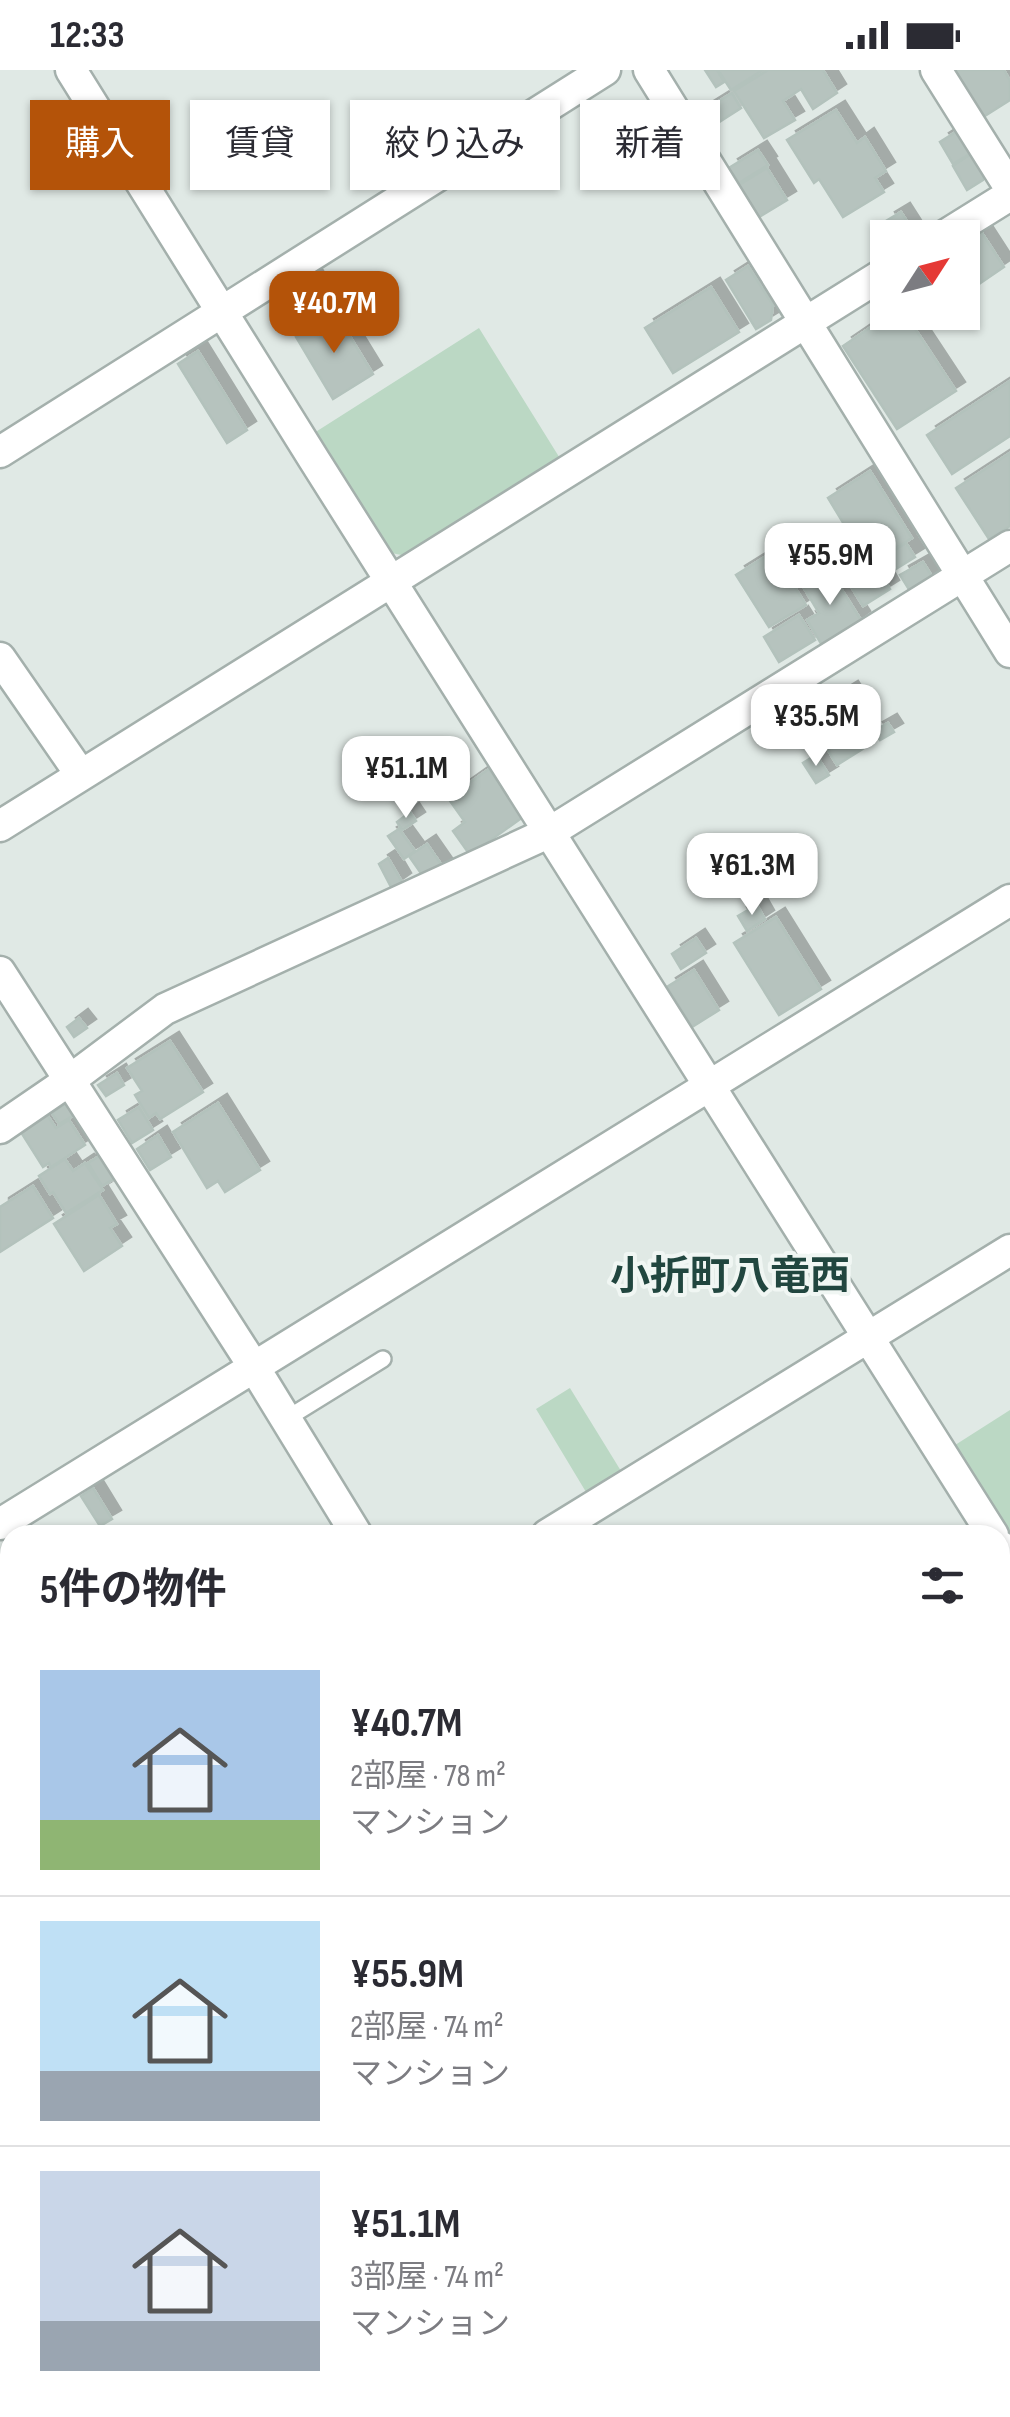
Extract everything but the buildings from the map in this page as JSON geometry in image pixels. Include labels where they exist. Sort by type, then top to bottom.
[{"type":"street","points":[[72,70],[987,1525]]},
{"type":"street","points":[[0,452],[605,70]]},
{"type":"street","points":[[649,70],[1010,652]]},
{"type":"street","points":[[936,70],[1010,192],[969,220]]},
{"type":"street","points":[[0,826],[870,282]]},
{"type":"street","points":[[0,1128],[165,1009],[550,832],[1010,546]]},
{"type":"street","points":[[0,658],[81,776]]},
{"type":"street","points":[[0,1524],[1010,900]]},
{"type":"street","points":[[0,972],[351,1525]]},
{"type":"street","points":[[564,1525],[1010,1250]]},
{"type":"lane","points":[[286,1419],[383,1359]]},
{"type":"green space","points":[[479,328],[561,460],[407,556],[391,553],[314,433]]},
{"type":"green space","points":[[570,1388],[621,1471],[586,1492],[536,1409]]},
{"type":"green space","points":[[1010,1410],[1010,1525],[1000,1525],[952,1447]]},
{"type":"district","name":"小折町八竜西","points":[[730,1277]]}]
